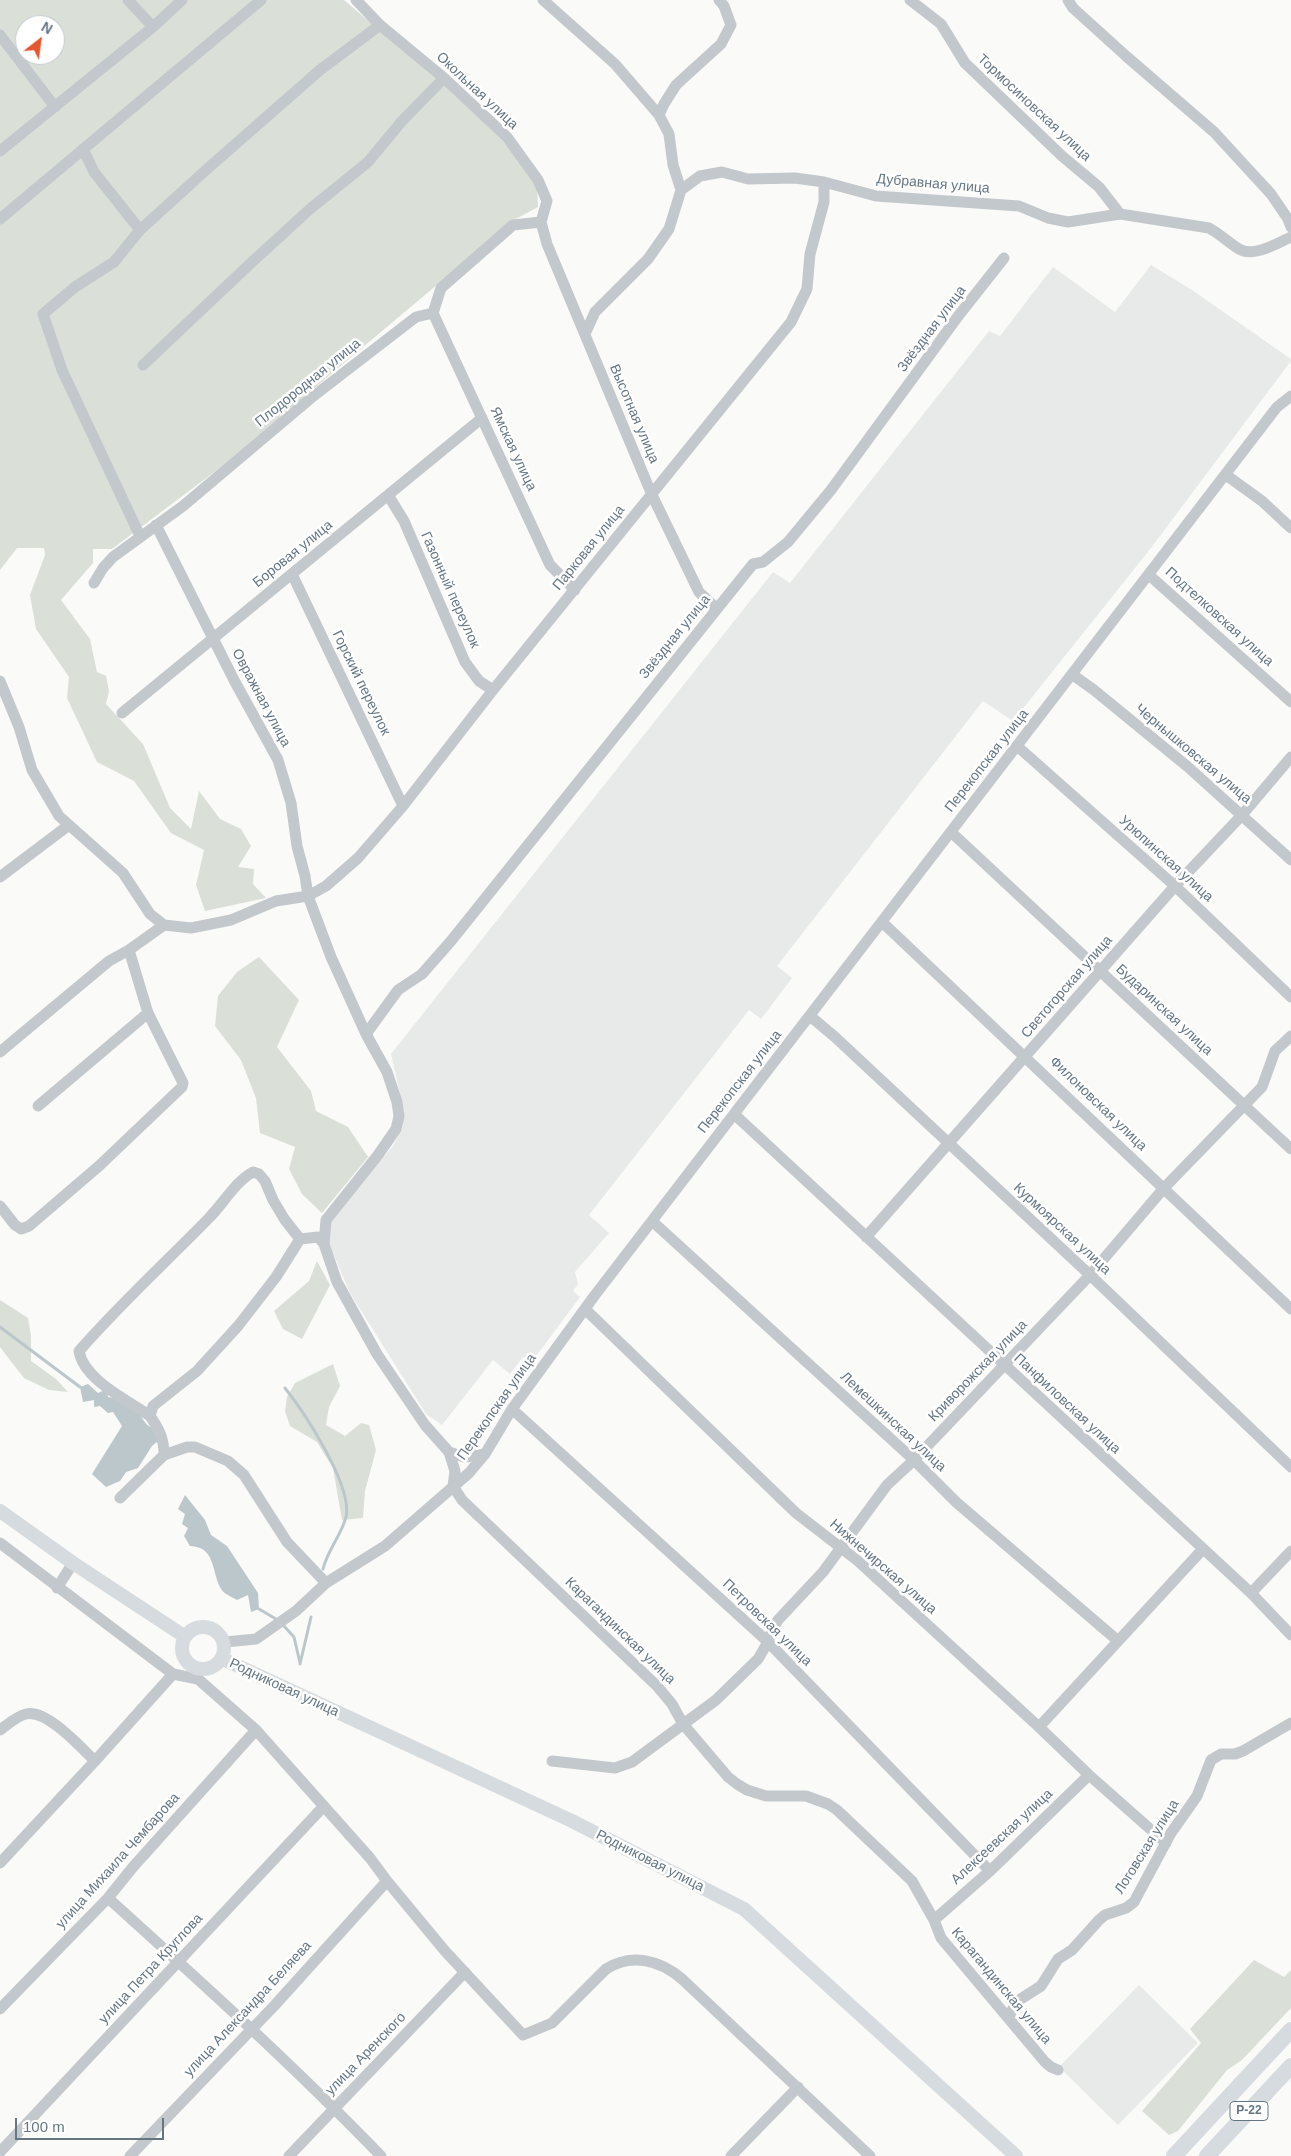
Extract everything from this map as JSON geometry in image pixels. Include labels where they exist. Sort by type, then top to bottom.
[{"type":"highway","name":"Р-22","points":[[1174,2156],[1291,2030]]},
{"type":"highway","name":"Р-22","points":[[1207,2156],[1291,2066]]},
{"type":"main road","points":[[0,1512],[184,1636],[181,1653],[190,1672]]},
{"type":"main road","name":"Родниковая улица","points":[[184,1636],[198,1626],[215,1628],[225,1642],[222,1659],[208,1670],[190,1672]]},
{"type":"main road","name":"Родниковая улица","points":[[222,1659],[572,1820],[744,1909],[1016,2156]]},
{"type":"street","points":[[128,0],[152,27]]},
{"type":"street","points":[[0,151],[152,27],[182,0]]},
{"type":"street","points":[[0,219],[261,0]]},
{"type":"street","name":"Окольная улица","points":[[356,0],[380,25],[444,78],[507,137],[538,180],[547,201],[540,222]]},
{"type":"street","points":[[543,0],[614,64],[659,115],[669,134],[673,165],[681,190],[669,228],[648,260],[621,284],[595,312],[585,334]]},
{"type":"street","points":[[659,115],[676,85],[704,62],[721,44],[731,25],[724,6],[719,0]]},
{"type":"street","name":"Тормосиновская улица","points":[[910,0],[941,24],[965,64],[1062,156],[1098,186],[1120,214]]},
{"type":"street","points":[[1068,0],[1073,8],[1126,56],[1214,132],[1271,194],[1288,219],[1291,227]]},
{"type":"street","points":[[140,536],[62,370],[43,314],[75,287],[114,262],[140,230],[320,70],[380,25]]},
{"type":"street","points":[[0,35],[55,107]]},
{"type":"street","points":[[143,365],[259,255],[310,209],[368,162],[402,121],[444,78]]},
{"type":"street","points":[[83,149],[94,172],[140,230]]},
{"type":"street","name":"Дубравная улица","points":[[681,190],[700,176],[722,172],[748,179],[795,178],[824,182],[876,196],[1018,206],[1048,218],[1068,222],[1120,214],[1209,228],[1240,250],[1255,252],[1291,237]]},
{"type":"street","name":"Парковая улица","points":[[308,896],[326,886],[358,858],[403,806],[492,690],[792,322],[807,288],[810,254],[824,202],[824,182]]},
{"type":"street","points":[[433,313],[441,288],[514,225],[540,222]]},
{"type":"street","name":"Высотная улица","points":[[540,222],[652,495],[699,592],[717,609]]},
{"type":"street","name":"Звёздная улица","points":[[366,1034],[398,990],[422,974],[452,941],[753,564],[763,562],[788,542],[831,490],[1004,258]]},
{"type":"street","name":"Ямская улица","points":[[433,313],[550,565],[574,590]]},
{"type":"street","name":"Плодородная улица","points":[[94,583],[103,568],[113,557],[183,506],[311,398],[416,317],[433,313]]},
{"type":"street","points":[[1291,396],[1277,407],[1226,475],[1262,501],[1291,528]]},
{"type":"street","name":"Боровая улица","points":[[122,713],[482,418]]},
{"type":"street","name":"Перекопская улица","points":[[225,1642],[256,1639],[296,1611],[326,1583],[385,1546],[469,1473],[484,1454],[512,1409],[585,1309],[1226,475]]},
{"type":"street","name":"Газонный переулок","points":[[388,495],[404,521],[465,662],[479,681],[492,690]]},
{"type":"street","name":"Овражная улица","points":[[156,525],[250,713],[278,760],[291,803],[297,846],[308,896],[331,957],[366,1034],[387,1072],[397,1102],[399,1116],[396,1130],[326,1220],[324,1244]]},
{"type":"street","name":"Горский переулок","points":[[292,574],[403,806]]},
{"type":"street","name":"Подтелковская улица","points":[[1149,575],[1291,702]]},
{"type":"street","name":"Чернышковская улица","points":[[1072,675],[1108,702],[1242,815],[1291,860]]},
{"type":"street","points":[[0,681],[19,727],[32,770],[59,816],[123,873],[150,914],[164,926],[191,928],[231,920],[276,901],[308,896]]},
{"type":"street","name":"Урюпинская улица","points":[[1017,746],[1175,886],[1291,998]]},
{"type":"street","name":"Светогорская улица","points":[[866,1237],[1175,886],[1242,815],[1291,756]]},
{"type":"street","points":[[0,876],[69,825]]},
{"type":"street","name":"Бударинская улица","points":[[951,832],[1291,1149]]},
{"type":"street","name":"Филоновская улица","points":[[882,922],[1291,1309]]},
{"type":"street","points":[[0,1052],[109,961],[164,926]]},
{"type":"street","points":[[0,1206],[15,1225],[22,1229],[29,1226],[99,1166],[182,1088],[183,1083],[170,1054],[148,1013],[129,950]]},
{"type":"street","points":[[38,1106],[148,1013]]},
{"type":"street","name":"Курмоярская улица","points":[[810,1016],[835,1037],[1090,1275],[1291,1467]]},
{"type":"street","name":"Криворожская улица","points":[[552,1761],[615,1768],[632,1762],[716,1700],[733,1684],[758,1659],[778,1620],[823,1572],[887,1486],[1090,1275],[1164,1188],[1262,1087],[1275,1051],[1291,1036]]},
{"type":"street","name":"Панфиловская улица","points":[[734,1114],[1250,1593],[1291,1635]]},
{"type":"street","points":[[164,1454],[164,1441],[160,1430],[150,1416],[91,1375],[80,1360],[79,1351],[110,1316],[209,1218],[245,1176],[253,1172],[260,1174],[265,1180],[277,1207],[300,1239]]},
{"type":"street","name":"Лемешкинская улица","points":[[652,1221],[914,1460],[956,1502],[1117,1640]]},
{"type":"street","points":[[300,1239],[318,1237],[324,1244],[337,1282],[377,1354],[425,1425],[449,1452],[455,1471],[453,1486]]},
{"type":"street","points":[[150,1416],[153,1406],[197,1371],[238,1326],[276,1276],[300,1239]]},
{"type":"street","name":"Нижнечирская улица","points":[[585,1309],[796,1513],[858,1561],[1040,1727],[1089,1775],[1166,1843]]},
{"type":"street","name":"Петровская улица","points":[[512,1409],[768,1642],[990,1871]]},
{"type":"street","points":[[120,1498],[164,1454],[187,1447],[195,1447],[228,1460],[237,1467],[252,1486],[287,1542],[326,1583]]},
{"type":"street","points":[[449,1452],[464,1457],[484,1454]]},
{"type":"street","name":"Карагандинская улица","points":[[453,1486],[456,1493],[468,1507],[657,1686],[672,1704],[683,1724],[728,1776],[747,1790],[766,1796],[806,1796],[828,1804],[837,1810],[912,1882],[934,1920],[941,1938],[1010,2017],[1046,2062],[1058,2070]]},
{"type":"street","name":"Родниковая улица","points":[[0,1542],[57,1588],[172,1674],[190,1672],[256,1730],[370,1858],[387,1881],[465,1972],[523,2035],[552,2023],[610,1967],[622,1962],[646,1960],[673,1972],[798,2087]]},
{"type":"street","points":[[1040,1727],[1117,1640],[1202,1550]]},
{"type":"street","points":[[1250,1593],[1291,1551]]},
{"type":"street","points":[[57,1588],[73,1563]]},
{"type":"street","points":[[0,1863],[95,1761],[172,1674]]},
{"type":"street","points":[[0,1730],[27,1714],[39,1715],[52,1722],[95,1761]]},
{"type":"street","name":"Логовская улица","points":[[1010,2017],[1016,2002],[1041,1986],[1058,1959],[1072,1950],[1099,1920],[1105,1915],[1126,1908],[1134,1902],[1166,1843],[1197,1796],[1211,1760],[1216,1755],[1235,1754],[1243,1751],[1291,1723]]},
{"type":"street","name":"улица Михаила Чембарова","points":[[0,2008],[108,1898],[133,1867],[256,1730]]},
{"type":"street","name":"Алексеевская улица","points":[[934,1920],[990,1871],[1089,1775]]},
{"type":"street","name":"улица Петра Круглова","points":[[0,2152],[324,1806]]},
{"type":"street","name":"улица Александра Беляева","points":[[130,2156],[250,2030],[387,1881]]},
{"type":"street","points":[[108,1898],[334,2108],[380,2156]]},
{"type":"street","name":"улица Аренского","points":[[289,2156],[465,1972]]},
{"type":"street","points":[[731,2156],[798,2087],[870,2156]]},
{"type":"shaded area","points":[[0,0],[344,0],[487,121],[537,183],[538,207],[514,220],[217,470],[112,549],[93,549],[93,563],[61,600],[90,639],[97,672],[106,676],[109,691],[106,704],[143,744],[170,808],[191,829],[199,791],[220,819],[241,829],[251,846],[238,867],[254,869],[253,884],[266,898],[205,911],[196,885],[204,850],[171,833],[134,781],[97,762],[67,698],[69,677],[36,629],[30,595],[45,555],[44,548],[17,548],[0,570]]},
{"type":"shaded area","points":[[1151,265],[1192,290],[1291,359],[1291,361],[1151,548],[1013,721],[983,701],[777,966],[792,978],[761,1019],[749,1010],[589,1215],[609,1233],[575,1272],[578,1284],[573,1291],[580,1297],[531,1363],[523,1357],[510,1374],[493,1360],[442,1425],[426,1414],[350,1293],[327,1239],[327,1228],[334,1216],[393,1146],[402,1129],[404,1111],[391,1054],[773,572],[790,583],[989,331],[1000,336],[1053,267],[1115,312]]},
{"type":"shaded area","points":[[259,957],[299,1000],[277,1047],[311,1091],[316,1111],[348,1127],[368,1157],[322,1213],[302,1194],[289,1169],[295,1147],[260,1133],[256,1098],[241,1060],[215,1026],[218,996],[237,972]]},
{"type":"shaded area","points":[[317,1261],[330,1285],[302,1339],[283,1329],[274,1311],[309,1281]]},
{"type":"shaded area","points":[[0,1300],[28,1318],[31,1336],[31,1361],[56,1379],[68,1392],[49,1390],[24,1378],[0,1347]]},
{"type":"shaded area","points":[[333,1364],[340,1386],[329,1407],[326,1425],[345,1436],[361,1423],[369,1425],[376,1450],[365,1491],[363,1518],[342,1520],[333,1468],[317,1442],[290,1426],[285,1411],[287,1397],[295,1383]]},
{"type":"shaded area","points":[[88,1384],[98,1393],[107,1389],[108,1397],[124,1402],[134,1408],[146,1423],[153,1428],[158,1441],[152,1446],[138,1468],[126,1472],[120,1481],[106,1487],[92,1474],[122,1426],[113,1412],[108,1413],[100,1406],[94,1407],[94,1400],[83,1402],[80,1387]]},
{"type":"shaded area","points":[[185,1495],[205,1520],[211,1535],[227,1546],[258,1593],[259,1609],[251,1612],[248,1595],[237,1600],[224,1592],[218,1582],[209,1555],[198,1547],[190,1546],[184,1536],[188,1528],[182,1524],[185,1514],[178,1509]]},
{"type":"shaded area","points":[[1254,1960],[1284,1977],[1291,1970],[1291,2008],[1242,2060],[1227,2070],[1178,2131],[1169,2135],[1142,2111],[1201,2043],[1190,2029]]},
{"type":"shaded area","points":[[1139,1985],[1198,2043],[1118,2125],[1059,2067]]},
{"type":"waterway","points":[[0,1327],[80,1387]]},
{"type":"waterway","points":[[285,1388],[304,1414],[335,1469],[346,1504],[344,1523],[323,1569]]},
{"type":"waterway","points":[[259,1609],[276,1619]]},
{"type":"waterway","points":[[300,1664],[311,1617]]},
{"type":"waterway","points":[[284,1626],[294,1637],[300,1663]]}]
